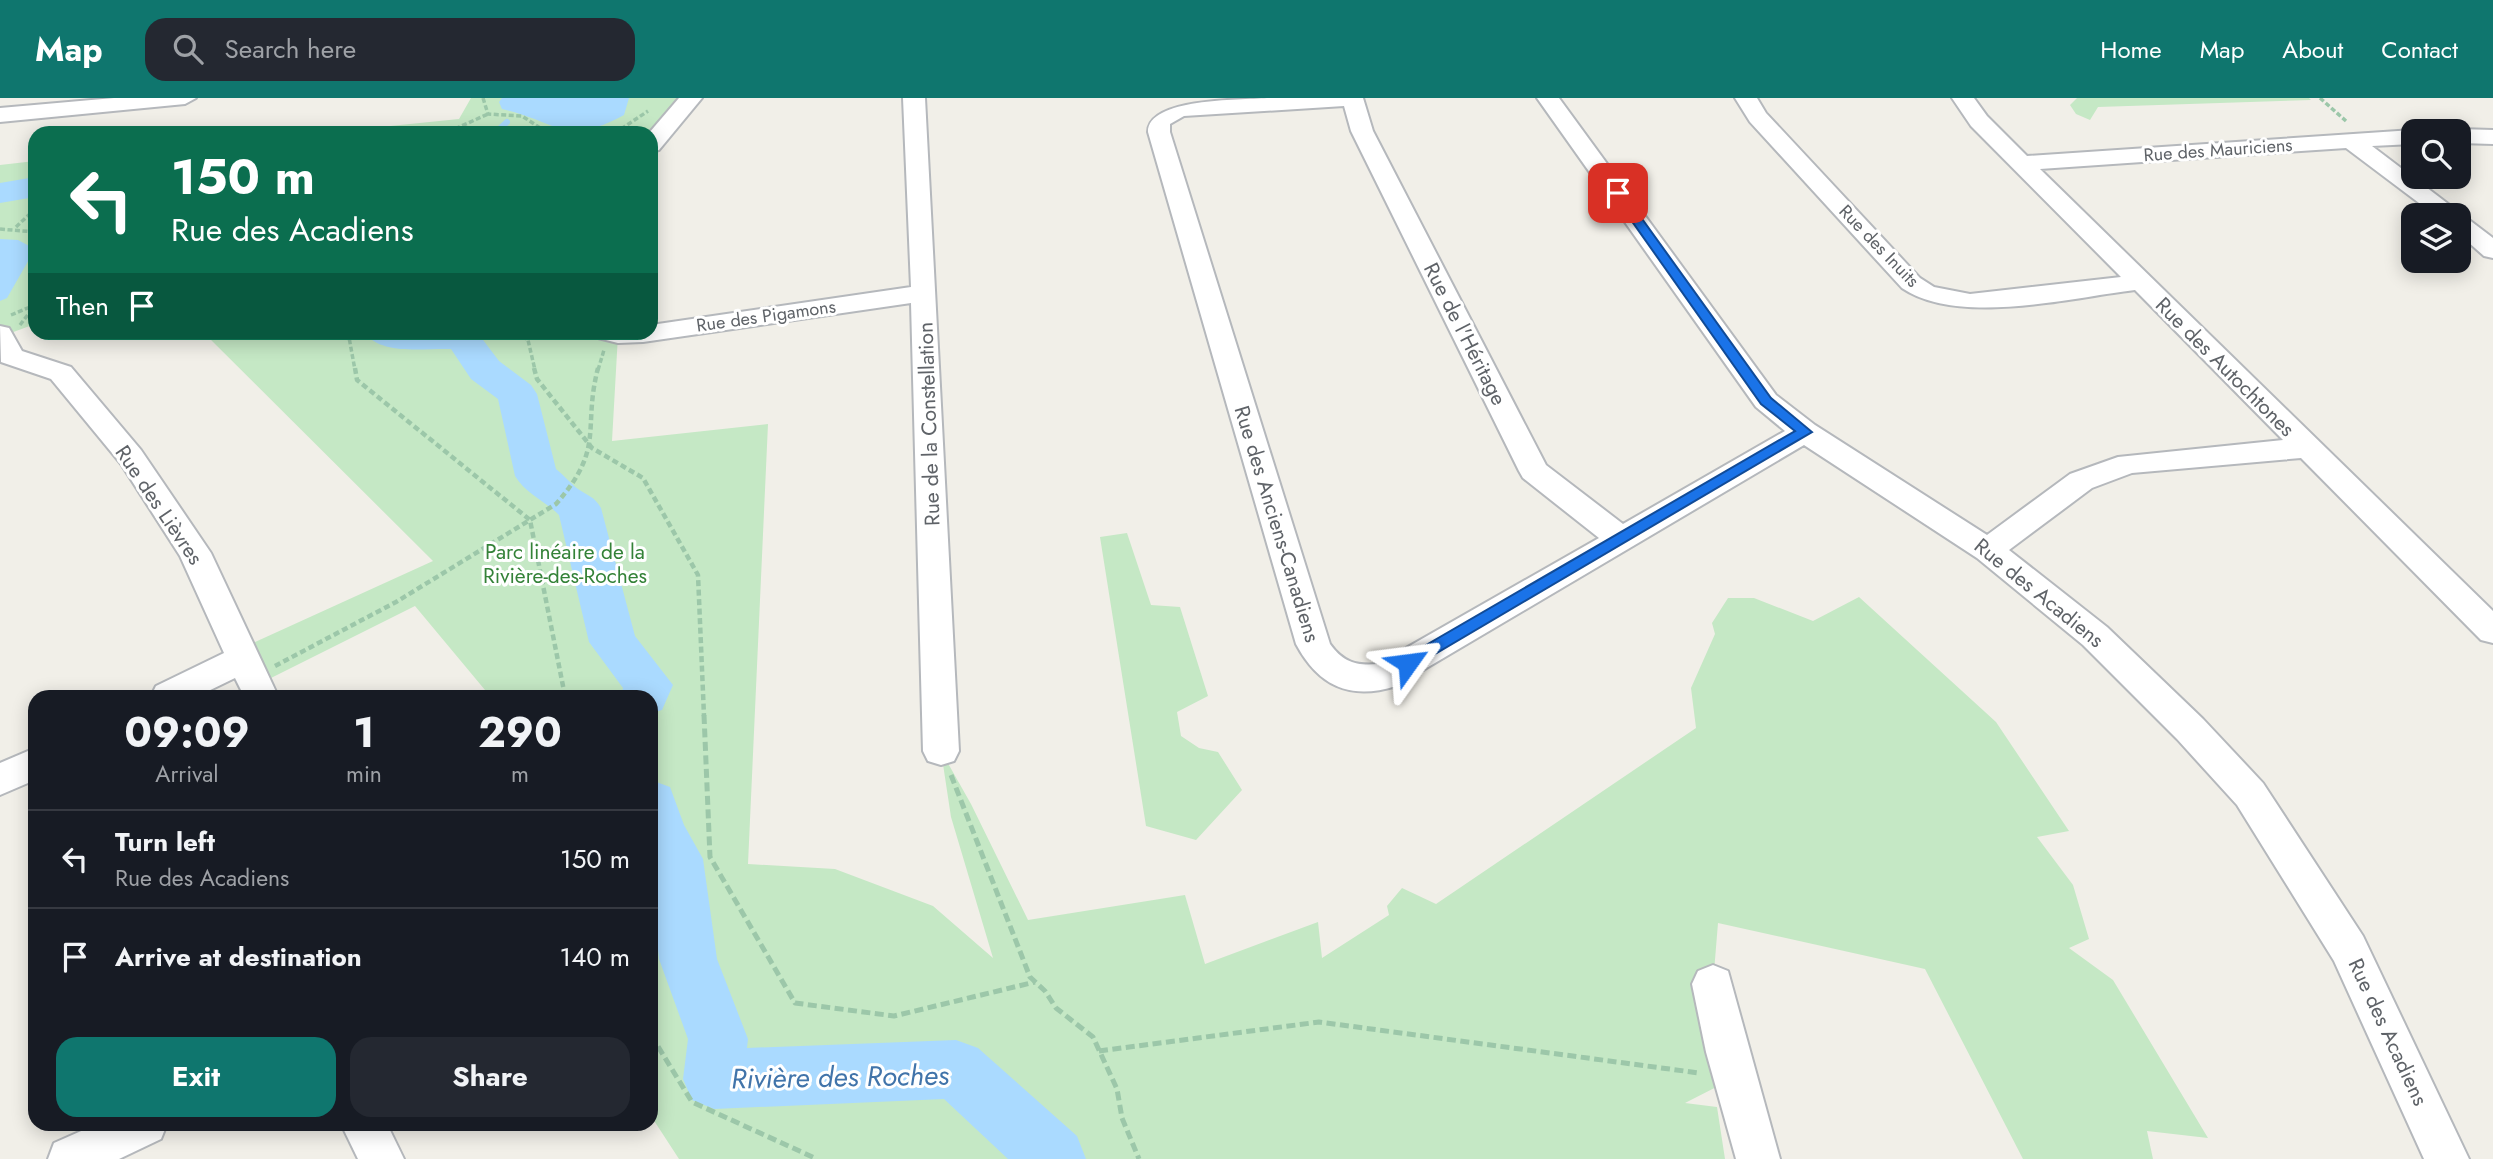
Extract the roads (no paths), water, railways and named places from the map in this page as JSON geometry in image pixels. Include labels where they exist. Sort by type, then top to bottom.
[{"type":"street","points":[[0,115],[93,103],[186,98]]},
{"type":"street","points":[[658,137],[691,98]]},
{"type":"street","name":"Rue de la Constellation","points":[[914,98],[924,293],[940,751]]},
{"type":"street","name":"Rue des Acadiens","points":[[1548,98],[1766,401],[1805,432],[1988,550],[2095,636],[2190,729],[2249,794],[2349,949],[2447,1159]]},
{"type":"street","name":"Rue des Inuits","points":[[1746,98],[1758,117],[1911,283],[1926,293],[1970,302],[2140,282]]},
{"type":"street","name":"Rue des Autochtones","points":[[1963,98],[1979,121],[2493,631]]},
{"type":"street","name":"Rue des Anciens-Canadiens","points":[[1352,99],[1182,110],[1167,116],[1159,123],[1158,132],[1286,560],[1320,660],[1337,675],[1361,679],[1384,677],[1805,432]]},
{"type":"street","name":"Rue de l'Héritage","points":[[1352,99],[1362,131],[1534,471],[1620,538]]},
{"type":"street","points":[[2471,136],[2493,137]]},
{"type":"street","name":"Rue des Mauriciens","points":[[2023,163],[2401,138]]},
{"type":"street","points":[[2352,142],[2434,203]]},
{"type":"street","points":[[2471,232],[2493,251]]},
{"type":"street","name":"Rue des Pigamons","points":[[658,332],[924,293]]},
{"type":"street","name":"Rue des Lièvres","points":[[5,336],[61,373],[131,457],[195,553],[252,677]]},
{"type":"street","points":[[1988,550],[2081,481],[2128,464],[2306,448]]},
{"type":"street","points":[[195,690],[252,677]]},
{"type":"street","points":[[0,780],[28,766]]},
{"type":"street","points":[[1713,984],[1734,1078],[1758,1159]]},
{"type":"street","points":[[70,1159],[130,1131]]},
{"type":"street","points":[[367,1131],[382,1159]]},
{"type":"water","points":[[502,98],[629,98],[624,115],[598,126],[554,126],[502,109],[499,102]]},
{"type":"water","points":[[0,239],[18,240],[28,245],[28,261],[7,298],[0,301]]},
{"type":"waterway","points":[[503,126],[507,122]]},
{"type":"waterway","name":"Rivière des Roches","points":[[0,193],[28,188]]},
{"type":"waterway","name":"Rivière des Roches","points":[[463,340],[485,370],[517,394],[536,476],[557,491]]},
{"type":"waterway","name":"Rivière des Roches","points":[[571,502],[579,508],[613,642],[648,685],[647,690]]},
{"type":"waterway","name":"Rivière des Roches","points":[[658,828],[676,859],[688,959],[718,1039],[714,1079],[956,1069],[1054,1159]]},
{"type":"park label","name":"Parc linéaire de la Rivière-des-Roches","points":[[565,564]]}]
